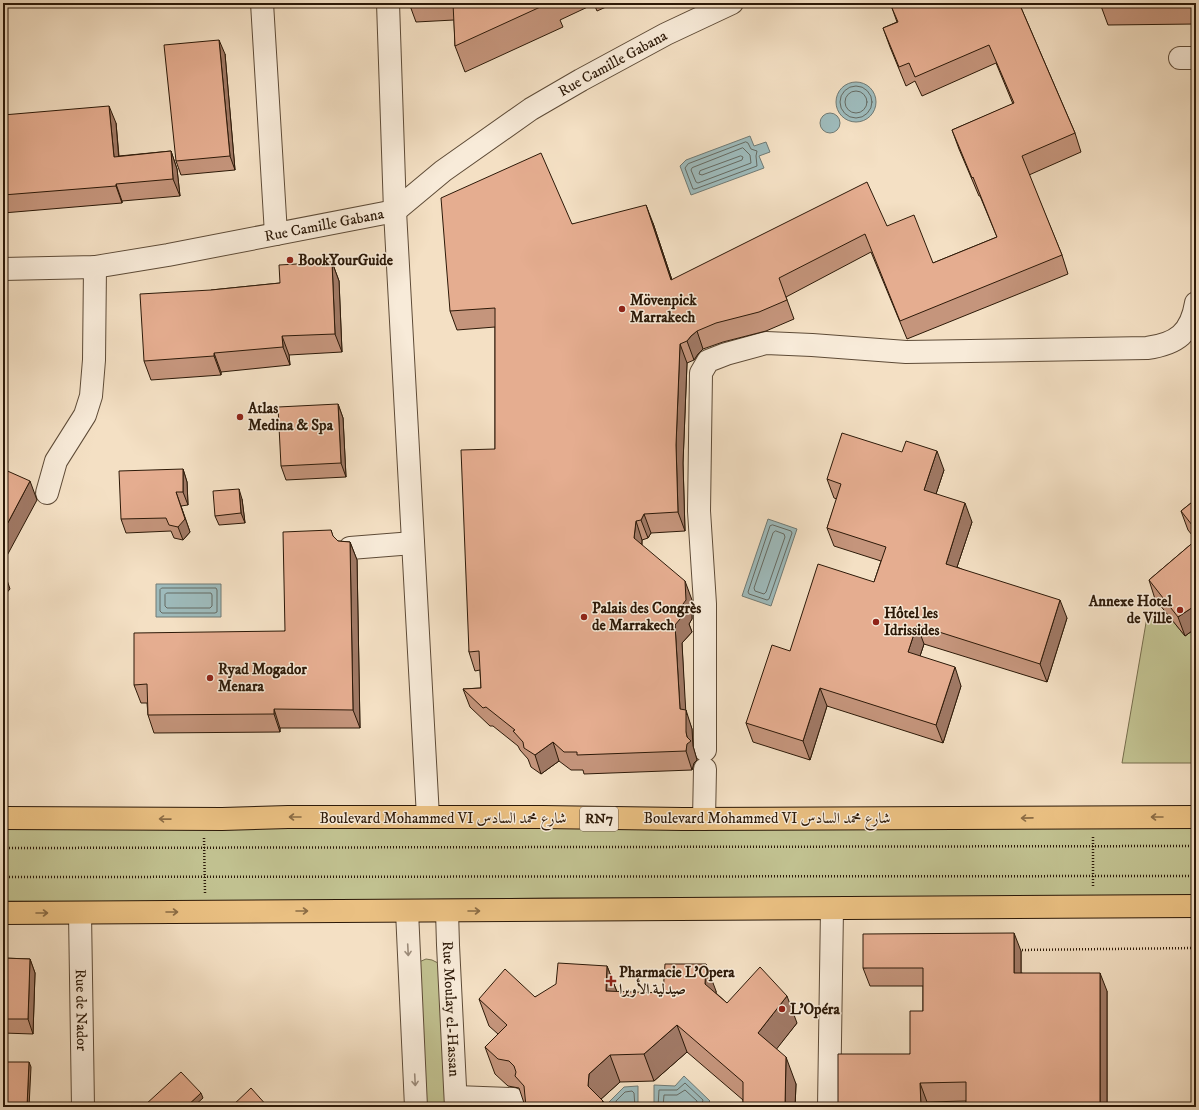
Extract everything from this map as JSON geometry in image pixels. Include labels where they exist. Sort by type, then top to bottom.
[{"type":"main road","name":"Boulevard Mohammed VI شارع محمد السادس","points":[[3,818],[1196,817]]},
{"type":"main road","points":[[3,913],[1196,906]]},
{"type":"street","points":[[262,3],[276,234]]},
{"type":"street","points":[[388,3],[395,211],[428,817]]},
{"type":"street","name":"Rue Camille Gabana","points":[[3,269],[95,267],[168,255],[395,211],[443,171],[531,109],[654,41],[732,3]]},
{"type":"street","points":[[47,493],[56,461],[85,415],[90,401],[94,360],[95,267]]},
{"type":"street","points":[[704,818],[705,604],[699,511],[701,373],[708,361],[726,354],[766,343],[906,352],[1158,347],[1172,342],[1183,334],[1194,314],[1196,303]]},
{"type":"street","points":[[350,548],[413,543]]},
{"type":"street","points":[[829,1107],[832,909]]},
{"type":"street","points":[[408,911],[416,1107]]},
{"type":"street","name":"Rue Moulay el-Hassan","points":[[448,911],[448,953],[456,1102]]},
{"type":"street","name":"Rue de Nador","points":[[80,913],[83,1107]]},
{"type":"street","points":[[456,1102],[513,1099]]},
{"type":"path","points":[[1093,817],[1093,907]]},
{"type":"path","points":[[204,834],[204,896]]},
{"type":"path","points":[[3,848],[1196,846]]},
{"type":"path","points":[[3,877],[1196,876]]},
{"type":"path","points":[[1014,950],[1196,948]]},
{"type":"green space","points":[[1147,617],[1172,620],[1185,636],[1196,628],[1196,763],[1122,763]]},
{"type":"green space","points":[[1196,822],[1196,898],[554,898],[205,902],[3,901],[3,827]]},
{"type":"green space","points":[[426,959],[438,963],[449,1107],[422,1107],[419,962]]},
{"type":"water","points":[[860,82],[867,85],[873,91],[876,102],[875,110],[867,119],[860,122],[852,122],[845,119],[837,110],[836,98],[839,91],[848,83]]},
{"type":"water","points":[[830,113],[837,116],[840,123],[837,130],[830,133],[823,130],[820,123],[823,116]]},
{"type":"water","points":[[750,136],[754,146],[766,142],[770,152],[759,156],[764,168],[691,195],[680,166],[686,160]]},
{"type":"water","points":[[768,519],[797,529],[771,606],[742,596]]},
{"type":"water","points":[[156,584],[221,584],[221,617],[156,617]]},
{"type":"water","points":[[684,1076],[710,1101],[704,1107],[654,1107],[654,1085],[675,1086]]},
{"type":"water","points":[[638,1086],[638,1107],[615,1107],[609,1102],[624,1087]]},
{"type":"building","points":[[453,3],[549,3],[455,46]]},
{"type":"building","points":[[902,3],[1019,3],[1075,133],[1022,156],[1062,255],[900,321],[865,234],[779,278],[787,300],[759,312],[716,323],[697,331],[687,341],[680,344],[676,445],[678,512],[644,514],[641,520],[636,521],[634,538],[685,581],[686,600],[680,608],[685,613],[675,625],[680,709],[686,710],[686,732],[687,737],[691,741],[687,744],[686,751],[577,755],[577,752],[564,752],[553,742],[535,755],[524,748],[523,742],[513,731],[515,730],[486,707],[483,708],[463,689],[481,688],[479,651],[469,652],[461,450],[495,449],[495,308],[450,311],[441,198],[541,153],[572,224],[646,205],[671,280],[867,182],[887,226],[914,215],[933,263],[997,237],[952,130],[1014,103],[989,45],[915,77],[909,63],[899,67],[883,28],[898,22],[892,8]]},
{"type":"building","points":[[1101,3],[1196,3],[1196,5],[1101,6]]},
{"type":"building","points":[[219,40],[230,156],[176,161],[164,45]]},
{"type":"building","points":[[109,106],[114,157],[171,151],[173,179],[116,184],[116,186],[3,195],[3,115]]},
{"type":"building","points":[[332,262],[335,334],[282,336],[283,347],[214,353],[214,356],[144,361],[140,294],[211,290],[280,283],[279,265]]},
{"type":"building","points":[[338,404],[341,463],[281,466],[278,407]]},
{"type":"building","name":"Hôtel les Idrissides","points":[[842,433],[902,452],[906,441],[937,451],[924,490],[965,503],[946,564],[1060,600],[1040,664],[917,625],[908,652],[955,667],[936,725],[820,688],[803,741],[746,723],[772,645],[790,651],[818,564],[874,582],[886,547],[827,528],[841,484],[827,479]]},
{"type":"building","points":[[3,469],[30,481],[3,532]]},
{"type":"building","points":[[183,469],[183,492],[176,492],[185,519],[178,527],[169,525],[166,518],[121,519],[119,471]]},
{"type":"building","points":[[239,489],[241,513],[215,516],[213,491]]},
{"type":"building","points":[[1196,499],[1196,530],[1181,511]]},
{"type":"building","points":[[331,530],[333,536],[338,541],[350,542],[353,710],[274,709],[274,714],[148,715],[147,684],[134,685],[134,633],[285,631],[283,532]]},
{"type":"building","points":[[1196,540],[1196,605],[1178,617],[1149,580]]},
{"type":"building","points":[[1014,933],[1014,973],[1100,973],[1100,1107],[966,1107],[966,1082],[920,1083],[921,1107],[838,1107],[838,1054],[910,1054],[910,1011],[923,1011],[923,968],[863,968],[863,934]]},
{"type":"building","points":[[3,958],[30,959],[28,1019],[3,1019]]},
{"type":"building","points":[[558,963],[607,966],[606,991],[663,993],[665,964],[706,964],[705,984],[727,1003],[760,967],[787,996],[758,1033],[786,1057],[785,1107],[743,1107],[743,1082],[677,1025],[644,1054],[610,1055],[589,1074],[588,1086],[603,1101],[597,1107],[526,1107],[524,1086],[515,1076],[516,1072],[514,1066],[509,1061],[498,1059],[485,1047],[507,1025],[479,999],[505,969],[535,997],[556,984]]},
{"type":"building","points":[[3,1062],[29,1062],[27,1107],[3,1107]]},
{"type":"building","points":[[181,1072],[201,1093],[186,1107],[148,1107],[145,1105]]},
{"type":"building","points":[[251,1088],[268,1107],[231,1107]]},
{"type":"place","name":"BookYourGuide","points":[[290,260]]},
{"type":"place","name":"Mövenpick Marrakech","points":[[622,309]]},
{"type":"place","name":"Atlas Medina & Spa","points":[[240,417]]},
{"type":"place","name":"Annexe Hotel de Ville","points":[[1180,610]]},
{"type":"place","name":"Palais des Congrès de Marrakech","points":[[584,617]]},
{"type":"place","name":"Hôtel les Idrissides","points":[[876,622]]},
{"type":"place","name":"Ryad Mogador Menara","points":[[210,678]]},
{"type":"place","name":"Pharmacie L'Opera صيدلية الأوبرا","points":[[611,981]]},
{"type":"place","name":"L'Opéra","points":[[782,1009]]}]
